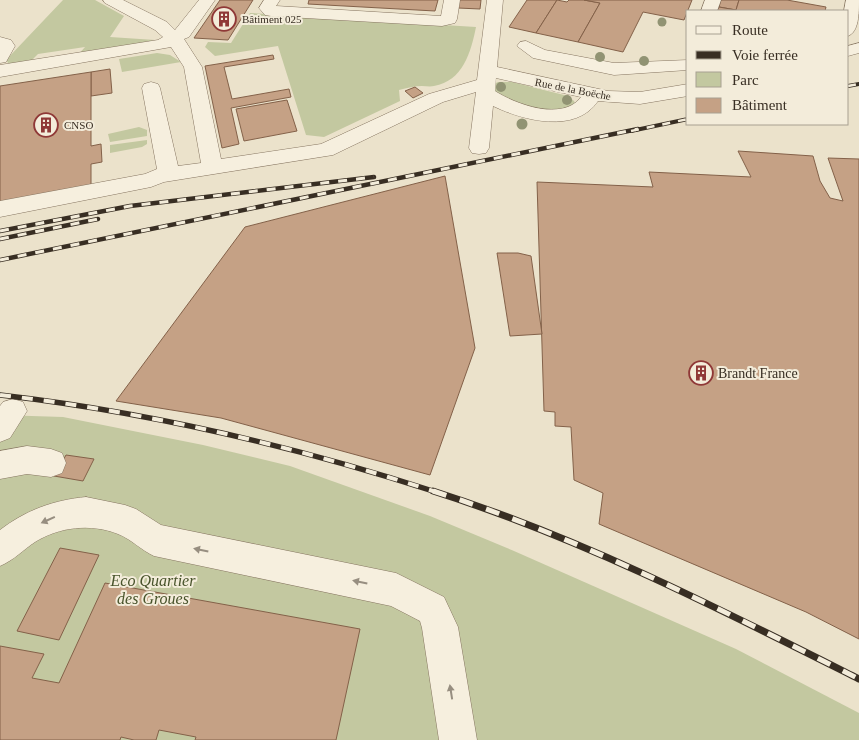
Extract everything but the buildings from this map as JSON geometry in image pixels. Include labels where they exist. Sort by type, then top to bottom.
[{"type":"street","points":[[111,0],[161,26],[175,39],[193,67],[212,167]]},
{"type":"street","points":[[0,71],[150,48],[175,39],[183,33],[207,0]]},
{"type":"street","points":[[272,0],[267,8],[271,11],[442,21],[449,19],[452,0]]},
{"type":"street","points":[[479,148],[495,0]]},
{"type":"street","points":[[849,30],[854,0]]},
{"type":"street","points":[[0,42],[6,46],[0,58]]},
{"type":"street","points":[[526,46],[538,54],[614,69],[686,65]]},
{"type":"street","points":[[486,82],[501,104],[514,109],[556,116],[582,109],[600,96],[622,85],[686,73]]},
{"type":"street","points":[[0,208],[151,180],[158,176],[169,174],[326,150],[436,98],[486,82]]},
{"type":"street","name":"Rue de la Boëche","points":[[486,82],[600,96],[640,98],[686,90]]},
{"type":"street","points":[[151,88],[169,174]]},
{"type":"street","points":[[0,465],[27,460],[51,463]]},
{"type":"street","points":[[0,550],[24,531],[59,516],[86,512],[125,520],[154,540],[396,590],[432,609],[440,627],[458,740]]},
{"type":"green space","points":[[63,0],[95,0],[124,16],[110,37],[155,40],[78,55],[85,47],[38,54],[30,62],[9,64],[6,60]]},
{"type":"green space","points":[[250,13],[476,27],[464,64],[452,78],[434,86],[417,86],[399,90],[400,101],[324,137],[306,135],[278,46],[215,56],[205,47],[208,42],[231,43]]},
{"type":"green space","points":[[157,53],[170,55],[181,62],[122,72],[119,59]]},
{"type":"green space","points":[[498,82],[512,82],[568,96],[574,101],[576,106],[544,112],[497,97],[493,88],[494,84]]},
{"type":"green space","points":[[139,127],[147,130],[147,136],[110,142],[108,134]]},
{"type":"green space","points":[[147,140],[147,144],[142,147],[110,153],[110,145]]},
{"type":"green space","name":"Eco Quartier des Groues","points":[[0,415],[63,417],[203,445],[290,466],[430,516],[736,649],[859,713],[859,740],[0,740]]},
{"type":"railway","points":[[849,86],[859,84]]},
{"type":"railway","points":[[631,131],[686,119]]},
{"type":"railway","points":[[0,260],[638,129]]},
{"type":"railway","points":[[0,231],[130,206],[374,177]]},
{"type":"railway","points":[[0,239],[98,219]]},
{"type":"railway","points":[[0,395],[55,402],[166,421],[329,460],[435,492]]},
{"type":"railway","points":[[435,492],[542,530],[649,576],[859,679]]},
{"type":"place","name":"Bâtiment 025","points":[[224,19]]},
{"type":"place","name":"CNSO","points":[[46,125]]},
{"type":"place","name":"Brandt France","points":[[701,373]]}]
